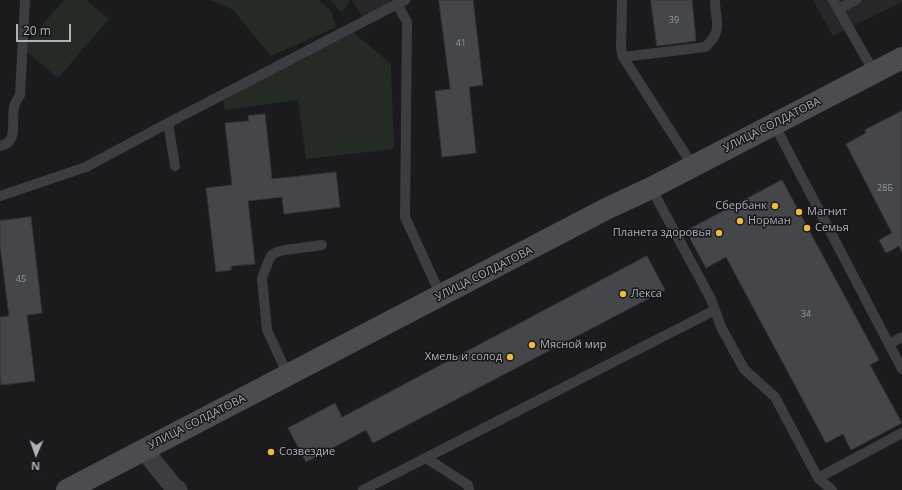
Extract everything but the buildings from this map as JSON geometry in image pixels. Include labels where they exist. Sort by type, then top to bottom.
[{"type":"main road","name":"УЛИЦА СОЛДАТОВА","points":[[67,490],[608,208],[651,188],[902,58]]},
{"type":"street","points":[[144,450],[172,486],[178,490]]},
{"type":"lane","points":[[0,146],[6,145],[12,139],[14,104],[20,95],[25,0]]},
{"type":"lane","points":[[622,0],[621,48],[623,57],[693,166]]},
{"type":"lane","points":[[623,57],[705,47],[717,32],[715,0]]},
{"type":"lane","points":[[856,0],[836,4],[874,72]]},
{"type":"lane","points":[[0,196],[86,167],[401,2],[406,22],[405,217],[441,296]]},
{"type":"lane","points":[[168,123],[175,166]]},
{"type":"lane","points":[[774,124],[902,369]]},
{"type":"lane","points":[[651,188],[711,299],[721,326],[744,369],[775,397],[818,478],[832,490]]},
{"type":"lane","points":[[288,375],[267,330],[262,278],[268,260],[277,252],[322,245]]},
{"type":"lane","points":[[366,489],[715,310]]},
{"type":"lane","points":[[889,344],[902,338]]},
{"type":"lane","points":[[818,478],[902,433]]},
{"type":"lane","points":[[426,458],[468,485],[469,490]]},
{"type":"shaded area","points":[[64,0],[86,0],[109,19],[58,78],[22,48]]},
{"type":"shaded area","points":[[210,0],[318,0],[330,9],[336,27],[271,56],[233,10]]},
{"type":"shaded area","points":[[330,0],[348,0],[349,3],[342,13]]},
{"type":"shaded area","points":[[352,0],[396,0],[363,18]]},
{"type":"shaded area","points":[[813,0],[902,0],[902,2],[833,36]]},
{"type":"shaded area","points":[[349,29],[391,64],[394,149],[306,159],[298,100],[225,110],[222,93]]},
{"type":"place","name":"Сбербанк","points":[[775,206]]},
{"type":"place","name":"Магнит","points":[[799,212]]},
{"type":"place","name":"Норман","points":[[740,221]]},
{"type":"place","name":"Семья","points":[[807,228]]},
{"type":"place","name":"Планета здоровья","points":[[719,233]]},
{"type":"place","name":"Лекса","points":[[623,294]]},
{"type":"place","name":"Мясной мир","points":[[532,345]]},
{"type":"place","name":"Хмель и солод","points":[[510,357]]},
{"type":"place","name":"Созвездие","points":[[271,452]]}]
